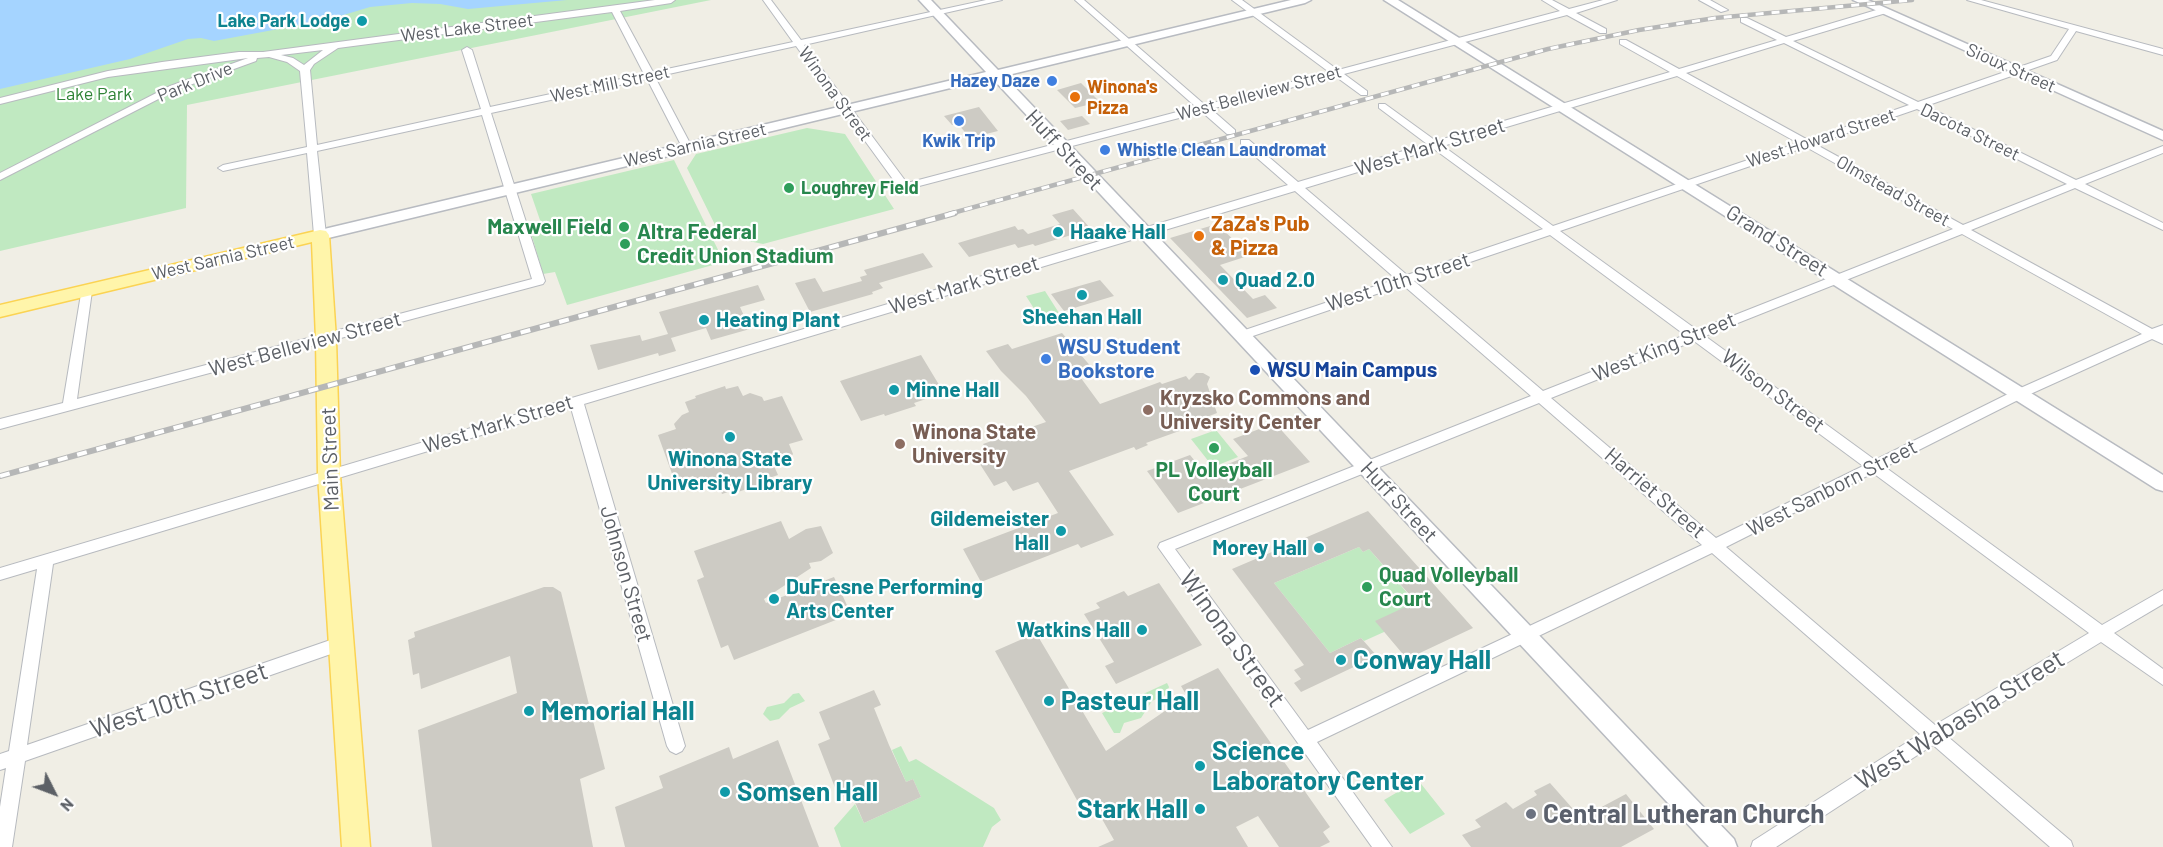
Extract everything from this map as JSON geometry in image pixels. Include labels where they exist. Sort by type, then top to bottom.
[{"type":"main road","name":"West Sarnia Street","points":[[0,311],[320,235]]},
{"type":"main road","name":"Main Street","points":[[320,235],[326,339],[329,475],[356,847]]},
{"type":"street","name":"West Lake Street","points":[[263,55],[671,0]]},
{"type":"street","name":"Winona Street","points":[[767,0],[904,187]]},
{"type":"street","name":"Huff Street","points":[[925,0],[992,74],[1243,335],[1725,847]]},
{"type":"street","name":"West Mill Street","points":[[223,168],[998,0]]},
{"type":"street","points":[[1079,0],[1231,132]]},
{"type":"street","points":[[1236,0],[1364,93]]},
{"type":"street","name":"West Sarnia Street","points":[[320,235],[1305,0]]},
{"type":"street","name":"Grand Street","points":[[1390,0],[2163,484]]},
{"type":"street","points":[[1546,0],[1603,31]]},
{"type":"street","name":"West Belleview Street","points":[[904,187],[1613,0]]},
{"type":"street","points":[[1704,0],[1724,10]]},
{"type":"street","name":"Sioux Street","points":[[1862,0],[2163,136]]},
{"type":"street","points":[[1971,0],[2163,52]]},
{"type":"street","points":[[615,9],[687,147]]},
{"type":"street","name":"West Mark Street","points":[[0,574],[1883,11]]},
{"type":"street","name":"Dacota Street","points":[[1744,20],[2163,227]]},
{"type":"street","name":"West Howard Street","points":[[1554,230],[1685,183],[1917,107],[2054,58],[2074,28]]},
{"type":"street","name":"Olmstead Street","points":[[1623,42],[1961,229],[2160,334]]},
{"type":"street","points":[[0,101],[108,74],[239,55],[263,55],[290,60],[305,70],[311,62],[339,45]]},
{"type":"street","points":[[467,50],[512,189]]},
{"type":"street","name":"Park Drive","points":[[0,177],[174,88],[263,55]]},
{"type":"street","name":"Main Street","points":[[305,70],[320,235]]},
{"type":"street","name":"Wilson Street","points":[[1382,106],[2163,678]]},
{"type":"street","name":"Harriet Street","points":[[1245,142],[1403,280],[1716,545],[2064,847]]},
{"type":"street","name":"West King Street","points":[[1165,547],[1540,395],[2163,148]]},
{"type":"street","name":"West Belleview Street","points":[[0,424],[540,281],[512,189]]},
{"type":"street","name":"West 10th Street","points":[[1243,335],[1554,230]]},
{"type":"street","points":[[69,406],[86,291]]},
{"type":"street","name":"West Sanborn Street","points":[[1305,739],[1716,545],[2021,393],[2160,334]]},
{"type":"street","name":"Johnson Street","points":[[576,401],[676,746]]},
{"type":"street","name":"Winona Street","points":[[1165,547],[1383,847]]},
{"type":"street","points":[[3,847],[8,759],[46,561]]},
{"type":"street","name":"West Wabasha Street","points":[[1760,847],[1935,734],[2100,632],[2163,596]]},
{"type":"street","name":"West 10th Street","points":[[8,759],[342,643]]},
{"type":"green space","name":"Lake Park","points":[[0,0],[711,0],[187,105],[186,208],[0,251]]},
{"type":"green space","name":"Loughrey Field","points":[[807,128],[845,134],[894,209],[763,244],[720,235],[687,168],[696,154]]},
{"type":"green space","name":"Maxwell Field","points":[[674,160],[724,262],[567,305],[555,272],[543,274],[529,226],[541,223],[531,194]]},
{"type":"green space","points":[[1045,291],[1059,313],[1040,318],[1026,296]]},
{"type":"green space","name":"PL Volleyball Court","points":[[1216,430],[1238,457],[1213,467],[1191,439]]},
{"type":"green space","points":[[1359,547],[1363,552],[1369,549],[1416,603],[1384,632],[1364,641],[1361,638],[1330,653],[1274,583]]},
{"type":"green space","points":[[1167,683],[1169,687],[1166,695],[1152,701],[1141,718],[1124,723],[1120,733],[1114,733],[1102,713]]},
{"type":"green space","points":[[799,693],[805,701],[790,708],[779,719],[770,721],[763,714],[767,707],[784,703],[793,694]]},
{"type":"green space","points":[[901,746],[909,762],[916,759],[994,808],[1001,820],[992,827],[983,847],[841,847],[834,828],[855,804],[864,823],[921,797],[913,779],[906,782],[892,750]]},
{"type":"green space","points":[[1418,780],[1445,814],[1410,834],[1384,800]]},
{"type":"water","points":[[0,0],[567,0],[468,9],[440,4],[412,3],[370,7],[327,20],[214,41],[201,38],[188,39],[130,59],[0,89]]},
{"type":"building","points":[[1081,83],[1100,102],[1075,108],[1057,90]]},
{"type":"building","points":[[979,107],[998,131],[970,138],[958,124],[952,125],[944,116]]},
{"type":"building","points":[[1082,116],[1090,124],[1068,130],[1060,121]]},
{"type":"building","name":"Haake Hall","points":[[1073,209],[1091,229],[1035,246],[1033,244],[1018,248],[1015,244],[969,257],[958,243],[1015,226],[1018,230],[1023,229],[1028,234],[1060,224],[1052,215]]},
{"type":"building","name":"Quad 2.0","points":[[1217,224],[1239,245],[1246,243],[1257,253],[1220,265],[1253,299],[1265,295],[1277,308],[1247,318],[1170,238]]},
{"type":"building","points":[[923,253],[933,267],[879,283],[883,288],[872,292],[873,294],[810,312],[795,283],[815,278],[823,292],[862,281],[860,277],[867,275],[864,270]]},
{"type":"building","name":"Sheehan Hall","points":[[1100,280],[1114,296],[1064,311],[1051,294]]},
{"type":"building","name":"Heating Plant","points":[[758,285],[765,300],[740,307],[750,329],[711,340],[706,328],[671,338],[676,351],[659,356],[658,353],[598,370],[590,345],[640,335],[642,341],[668,334],[659,312]]},
{"type":"building","name":"Kryzsko Commons and University Center","points":[[1062,333],[1093,369],[1078,374],[1100,404],[1160,382],[1162,384],[1186,376],[1189,380],[1196,373],[1203,373],[1210,377],[1207,384],[1217,413],[1194,422],[1196,425],[1146,443],[1148,445],[1136,450],[1134,447],[1069,471],[1114,535],[1081,548],[1078,544],[981,582],[963,549],[1058,513],[1038,482],[1013,491],[1006,481],[994,486],[976,458],[990,453],[983,444],[1046,422],[986,351],[1008,344],[1012,349]]},
{"type":"building","name":"Minne Hall","points":[[921,355],[944,393],[914,403],[916,406],[861,421],[840,381]]},
{"type":"building","name":"Winona State University Library","points":[[725,386],[726,389],[738,386],[743,396],[750,393],[762,397],[764,401],[782,396],[803,440],[789,444],[793,454],[788,461],[774,466],[778,475],[766,479],[767,482],[735,493],[734,490],[722,494],[717,482],[709,485],[695,481],[693,476],[675,482],[658,435],[676,429],[674,424],[682,415],[689,412],[685,402],[696,398],[695,396]]},
{"type":"building","points":[[1275,423],[1310,462],[1178,513],[1147,471],[1190,455],[1205,473],[1248,456],[1233,439]]},
{"type":"building","points":[[1368,511],[1473,628],[1407,659],[1375,621],[1416,602],[1369,549],[1363,552],[1359,547],[1274,583],[1330,653],[1361,638],[1377,656],[1301,692],[1294,683],[1301,679],[1294,670],[1304,665],[1232,569]]},
{"type":"building","name":"DuFresne Performing Arts Center","points":[[781,521],[789,539],[806,529],[821,526],[833,553],[821,561],[809,563],[811,568],[764,599],[766,603],[834,577],[851,614],[734,660],[728,645],[721,648],[697,580],[704,577],[694,551]]},
{"type":"building","name":"Watkins Hall","points":[[1159,583],[1202,645],[1116,684],[1105,666],[1114,662],[1084,614],[1100,608],[1096,603],[1124,591],[1128,596]]},
{"type":"building","name":"Memorial Hall","points":[[544,587],[553,587],[561,592],[605,769],[580,779],[593,847],[432,847],[418,730],[517,693],[510,656],[421,689],[419,673],[413,675],[408,640],[415,637],[414,632]]},
{"type":"building","name":"Science Laboratory Center","points":[[1036,633],[1106,751],[1187,696],[1181,686],[1218,668],[1330,827],[1323,832],[1330,842],[1320,847],[1279,847],[1258,816],[1236,827],[1248,847],[1098,847],[1114,840],[1098,812],[1091,816],[1081,800],[1078,802],[995,651]]},
{"type":"building","points":[[874,690],[881,705],[874,708],[889,745],[906,782],[913,779],[921,797],[864,823],[851,793],[839,798],[818,744],[830,739],[819,712]]},
{"type":"building","name":"Somsen Hall","points":[[778,740],[819,847],[625,847],[615,807],[663,788],[659,776],[729,747],[733,759]]},
{"type":"building","name":"Central Lutheran Church","points":[[1550,783],[1581,818],[1626,794],[1654,829],[1621,847],[1471,847],[1462,835],[1481,827],[1475,820],[1506,802],[1513,809],[1537,795],[1534,791]]},
{"type":"railway","points":[[949,214],[1548,49],[1639,30],[1715,18],[1912,0]]},
{"type":"railway","points":[[0,476],[955,213]]},
{"type":"place","name":"Lake Park Lodge","points":[[362,21]]},
{"type":"place","name":"Hazey Daze","points":[[1052,81]]},
{"type":"place","name":"Winona's Pizza","points":[[1075,97]]},
{"type":"place","name":"Kwik Trip","points":[[959,121]]},
{"type":"place","name":"Whistle Clean Laundromat","points":[[1105,150]]},
{"type":"place","name":"Loughrey Field","points":[[789,188]]},
{"type":"place","name":"Maxwell Field","points":[[624,227]]},
{"type":"place","name":"Haake Hall","points":[[1058,232]]},
{"type":"place","name":"ZaZa's Pub & Pizza","points":[[1199,236]]},
{"type":"place","name":"Altra Federal Credit Union Stadium","points":[[625,244]]},
{"type":"place","name":"Quad 2.0","points":[[1223,280]]},
{"type":"place","name":"Sheehan Hall","points":[[1082,295]]},
{"type":"place","name":"Heating Plant","points":[[704,320]]},
{"type":"place","name":"WSU Student Bookstore","points":[[1046,359]]},
{"type":"place","name":"WSU Main Campus","points":[[1255,370]]},
{"type":"place","name":"Minne Hall","points":[[894,390]]},
{"type":"place","name":"Kryzsko Commons and University Center","points":[[1148,410]]},
{"type":"place","name":"Winona State University Library","points":[[730,437]]},
{"type":"place","name":"Winona State University","points":[[900,444]]},
{"type":"place","name":"PL Volleyball Court","points":[[1214,448]]},
{"type":"place","name":"Gildemeister Hall","points":[[1061,531]]},
{"type":"place","name":"Morey Hall","points":[[1319,548]]},
{"type":"place","name":"Quad Volleyball Court","points":[[1367,587]]},
{"type":"place","name":"DuFresne Performing Arts Center","points":[[774,599]]},
{"type":"place","name":"Watkins Hall","points":[[1142,630]]},
{"type":"place","name":"Conway Hall","points":[[1341,660]]},
{"type":"place","name":"Pasteur Hall","points":[[1049,701]]},
{"type":"place","name":"Memorial Hall","points":[[529,711]]},
{"type":"place","name":"Science Laboratory Center","points":[[1200,766]]},
{"type":"place","name":"Somsen Hall","points":[[725,792]]},
{"type":"place","name":"Stark Hall","points":[[1200,809]]},
{"type":"place","name":"Central Lutheran Church","points":[[1531,814]]}]
